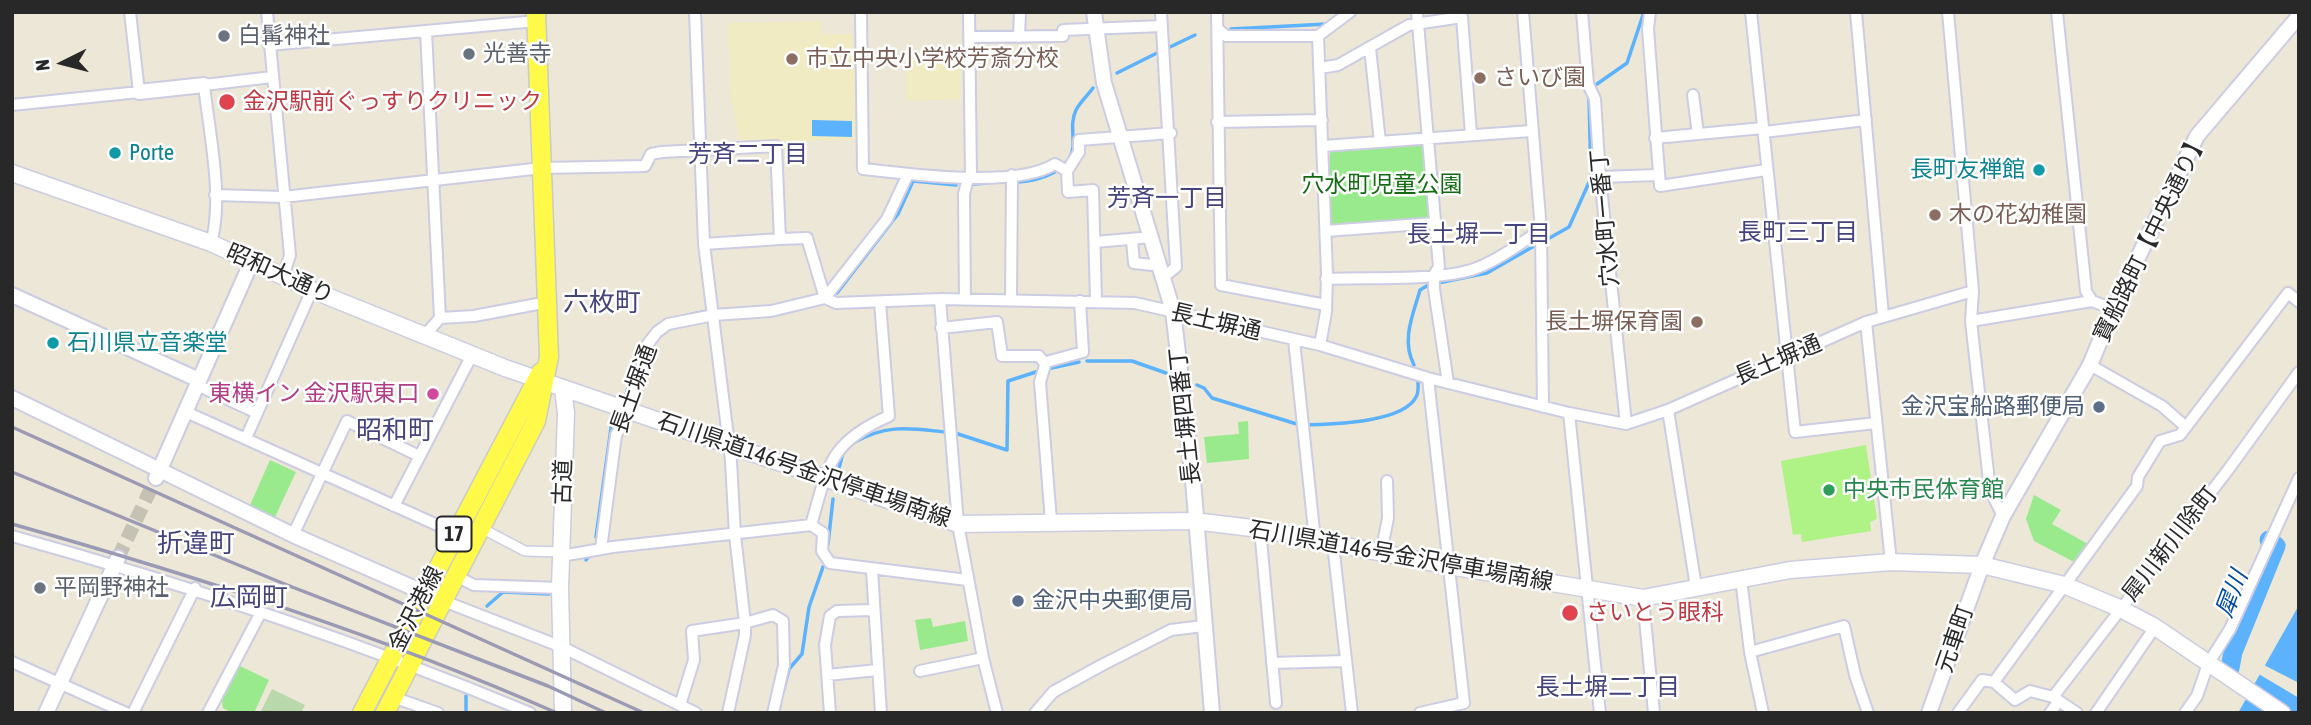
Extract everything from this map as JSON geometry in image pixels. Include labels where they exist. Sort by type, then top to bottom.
[{"type":"main road","name":"金沢港線","points":[[362,713],[455,533],[541,380],[549,357],[537,16]]},
{"type":"main road","name":"昭和大通り","points":[[12,173],[211,243],[312,290],[541,380]]},
{"type":"main road","name":"金沢港線","points":[[389,705],[536,421],[541,380]]},
{"type":"main road","name":"石川県道146号金沢停車場南線","points":[[541,380],[824,480],[958,524],[1194,521],[1260,530],[1449,566],[1643,597],[1790,570],[1891,562],[1982,565],[2064,586],[2119,608],[2155,627],[2282,713]]},
{"type":"main road","name":"古道","points":[[563,713],[562,639],[556,584],[561,554],[566,413],[564,388]]},
{"type":"street","points":[[130,12],[139,92]]},
{"type":"street","points":[[267,12],[290,255],[283,277]]},
{"type":"street","points":[[695,12],[704,244],[714,315],[745,623],[745,635],[728,713]]},
{"type":"street","points":[[861,12],[863,169],[969,177],[1039,174],[1074,165],[1079,152],[1079,141],[1171,133]]},
{"type":"street","points":[[965,299],[964,194],[969,177],[969,12]]},
{"type":"street","points":[[1020,12],[1020,37]]},
{"type":"street","name":"長土塀四番丁","points":[[1094,12],[1104,83],[1173,311],[1193,480],[1194,521],[1212,713]]},
{"type":"street","points":[[1132,240],[1135,263],[1163,271],[1176,267],[1171,133],[1161,12]]},
{"type":"street","points":[[1217,12],[1221,285],[1326,305]]},
{"type":"street","points":[[1218,29],[1226,36],[1318,36],[1344,20],[1350,12]]},
{"type":"street","points":[[1523,12],[1541,230],[1543,407]]},
{"type":"street","name":"穴水町一番丁","points":[[1581,12],[1588,84],[1595,99],[1600,177],[1626,424]]},
{"type":"street","points":[[1650,12],[1648,29],[1660,186],[1766,170]]},
{"type":"street","points":[[1751,12],[1785,357],[1795,432],[1875,423]]},
{"type":"street","points":[[1856,12],[1883,316]]},
{"type":"street","points":[[1948,12],[1973,291],[1971,321],[1990,490],[2003,516]]},
{"type":"street","points":[[2057,12],[2085,290],[2092,301]]},
{"type":"street","points":[[269,45],[426,31],[537,16]]},
{"type":"street","name":"寶船路町【中央通り】","points":[[2003,516],[2090,365],[2113,309],[2197,136],[2299,16]]},
{"type":"street","points":[[1320,68],[1338,65],[1417,17],[1462,17],[1471,134]]},
{"type":"street","points":[[1417,17],[1439,267],[1434,275],[1448,383]]},
{"type":"street","points":[[969,37],[1063,36],[1063,30],[1162,26]]},
{"type":"street","points":[[425,335],[440,318],[426,31]]},
{"type":"street","points":[[1318,36],[1326,231],[1326,305],[1320,345]]},
{"type":"street","points":[[1370,48],[1380,142]]},
{"type":"street","points":[[12,105],[272,77]]},
{"type":"street","points":[[204,85],[215,195],[216,225],[211,243]]},
{"type":"street","points":[[1693,94],[1698,134]]},
{"type":"street","points":[[1217,122],[1322,120]]},
{"type":"street","points":[[1655,138],[1866,120]]},
{"type":"street","points":[[1323,146],[1531,131]]},
{"type":"street","points":[[215,195],[283,197],[542,168],[645,166],[651,154],[776,146],[780,239]]},
{"type":"street","points":[[1063,168],[1068,192],[1093,190],[1096,301]]},
{"type":"street","points":[[825,298],[887,219],[908,174]]},
{"type":"street","points":[[1011,299],[1012,175]]},
{"type":"street","points":[[1600,177],[1658,175]]},
{"type":"street","points":[[1326,231],[1434,223]]},
{"type":"street","points":[[1326,279],[1434,275],[1471,270],[1541,230]]},
{"type":"street","points":[[1095,242],[1152,237]]},
{"type":"street","points":[[704,244],[807,238],[825,298]]},
{"type":"street","points":[[158,473],[251,263]]},
{"type":"street","points":[[246,438],[312,290]]},
{"type":"street","name":"長土塀通","points":[[601,549],[616,435],[629,410],[647,345],[657,332],[668,324],[714,315],[771,311],[825,298],[836,303],[1011,299],[1135,303],[1320,345],[1428,378],[1543,407],[1626,424],[1668,410],[1866,322],[1973,291]]},
{"type":"street","points":[[1994,682],[2137,486],[2138,477],[2160,441],[2183,431],[2288,293],[2299,302]]},
{"type":"street","points":[[12,295],[198,383],[257,414]]},
{"type":"street","points":[[940,299],[958,524],[983,658],[997,713]]},
{"type":"street","points":[[1045,364],[1083,352],[1080,301]]},
{"type":"street","points":[[1971,321],[2092,301],[2113,309]]},
{"type":"street","points":[[440,318],[474,316],[548,302]]},
{"type":"street","points":[[811,525],[824,480],[840,445],[889,416],[880,302]]},
{"type":"street","points":[[1866,322],[1891,562]]},
{"type":"street","points":[[941,328],[997,323],[1002,356],[1039,356],[1045,364]]},
{"type":"street","points":[[1294,340],[1315,540]]},
{"type":"street","points":[[394,506],[472,355]]},
{"type":"street","points":[[1045,364],[1040,382],[1051,522]]},
{"type":"street","points":[[2090,365],[2162,406],[2183,431]]},
{"type":"street","name":"犀川新川除町","points":[[2050,713],[2056,699],[2119,608],[2220,481],[2299,372]]},
{"type":"street","points":[[1420,713],[1464,703],[1428,378]]},
{"type":"street","points":[[12,398],[158,473],[423,594],[562,639],[696,713]]},
{"type":"street","points":[[1668,410],[1696,587]]},
{"type":"street","points":[[186,412],[455,533]]},
{"type":"street","points":[[1569,413],[1600,713]]},
{"type":"street","points":[[293,535],[346,421],[419,456]]},
{"type":"street","points":[[2185,713],[2212,667],[2299,478]]},
{"type":"street","points":[[1381,553],[1388,518],[1387,481]]},
{"type":"street","name":"元車町","points":[[1929,713],[1982,565],[2003,516]]},
{"type":"street","points":[[481,528],[525,551],[561,554],[811,525],[823,533],[822,551],[830,563],[967,580]]},
{"type":"street","points":[[1260,530],[1276,703]]},
{"type":"street","points":[[12,536],[117,562],[195,588],[260,614],[455,682],[530,713]]},
{"type":"street","points":[[1334,544],[1352,713]]},
{"type":"street","points":[[46,713],[117,562]]},
{"type":"street","points":[[872,570],[881,713]]},
{"type":"street","points":[[454,575],[474,585],[556,584]]},
{"type":"street","points":[[1741,579],[1750,652],[1763,713]]},
{"type":"street","points":[[133,713],[195,588]]},
{"type":"street","points":[[1643,597],[1654,713]]},
{"type":"street","points":[[830,713],[825,645],[830,616],[837,611],[874,610]]},
{"type":"street","points":[[212,712],[260,614]]},
{"type":"street","points":[[680,705],[694,660],[691,631],[745,623],[773,615],[783,621],[783,665],[773,713]]},
{"type":"street","points":[[1035,713],[1054,692],[1113,660],[1171,630],[1203,626]]},
{"type":"street","points":[[1750,652],[1844,626],[1855,675],[1868,713]]},
{"type":"street","points":[[2096,713],[2155,627]]},
{"type":"street","points":[[920,671],[983,658]]},
{"type":"street","points":[[1272,663],[1346,661]]},
{"type":"street","points":[[12,662],[126,713]]},
{"type":"street","points":[[827,675],[878,670]]},
{"type":"street","points":[[1958,713],[1982,680],[1994,682],[2015,700],[2030,691],[2056,699],[2077,713]]},
{"type":"street","points":[[389,705],[438,713]]},
{"type":"shaded area","name":"市立中央小学校芳斎分校","points":[[821,21],[821,34],[852,34],[856,84],[855,140],[740,142],[730,96],[728,23]]},
{"type":"shaded area","points":[[960,57],[961,99],[906,101],[906,58]]},
{"type":"green space","name":"穴水町児童公園","points":[[1419,144],[1423,146],[1429,217],[1426,220],[1333,228],[1330,224],[1330,150]]},
{"type":"green space","points":[[1248,421],[1249,459],[1207,463],[1204,437],[1239,434],[1238,422]]},
{"type":"green space","name":"中央市民体育館","points":[[1866,445],[1877,519],[1870,522],[1871,531],[1802,542],[1801,534],[1793,535],[1781,461]]},
{"type":"green space","points":[[270,460],[296,472],[275,517],[250,505]]},
{"type":"green space","points":[[2034,495],[2061,510],[2052,524],[2088,544],[2076,563],[2034,541],[2026,519]]},
{"type":"green space","points":[[931,618],[933,627],[965,621],[968,641],[920,650],[915,620]]},
{"type":"green space","points":[[240,666],[269,680],[254,713],[232,713],[223,708],[222,701]]},
{"type":"green space","points":[[272,689],[305,705],[301,713],[260,713]]},
{"type":"water","points":[[812,120],[852,121],[852,137],[812,136]]},
{"type":"water","points":[[2299,605],[2299,713],[2238,713]]},
{"type":"pier","points":[[2262,664],[2299,683],[2299,698],[2257,673]]},
{"type":"waterway","points":[[1597,84],[1627,63],[1644,12]]},
{"type":"waterway","points":[[1231,29],[1327,24]]},
{"type":"waterway","points":[[1168,48],[1195,35]]},
{"type":"waterway","points":[[1117,73],[1159,52]]},
{"type":"waterway","points":[[1018,182],[1052,174],[1066,163],[1073,147],[1074,115],[1093,88]]},
{"type":"waterway","points":[[1546,240],[1569,227],[1591,178],[1589,98]]},
{"type":"waterway","points":[[837,293],[898,214],[913,181],[956,185]]},
{"type":"waterway","points":[[974,184],[987,183]]},
{"type":"waterway","points":[[1438,283],[1487,273],[1536,245]]},
{"type":"waterway","points":[[1414,365],[1408,337],[1420,290],[1430,284]]},
{"type":"waterway","points":[[675,318],[707,311]]},
{"type":"waterway","points":[[626,394],[638,359]]},
{"type":"waterway","points":[[1087,361],[1132,361],[1166,373]]},
{"type":"waterway","points":[[1047,369],[1079,362]]},
{"type":"waterway","points":[[952,432],[1007,450],[1008,381],[1039,371]]},
{"type":"waterway","points":[[1306,425],[1366,420],[1397,412],[1409,406],[1416,397],[1418,380]]},
{"type":"waterway","points":[[1197,385],[1204,388],[1212,398],[1300,425]]},
{"type":"waterway","points":[[596,537],[612,421]]},
{"type":"waterway","points":[[853,443],[887,430],[945,432]]},
{"type":"waterway","points":[[839,468],[843,453]]},
{"type":"waterway","points":[[828,544],[833,499]]},
{"type":"waterway","name":"犀川","points":[[2230,668],[2233,652],[2276,546],[2269,540]]},
{"type":"waterway","points":[[586,560],[590,555]]},
{"type":"waterway","points":[[783,692],[789,669],[802,654],[809,607],[823,567]]},
{"type":"waterway","points":[[487,606],[503,592],[549,594]]},
{"type":"waterway","points":[[466,696],[466,713]]},
{"type":"tunnel","points":[[118,558],[156,478]]},
{"type":"railway","points":[[12,427],[644,713]]},
{"type":"railway","points":[[12,472],[287,585],[548,686],[606,713]]},
{"type":"railway","points":[[12,524],[288,609],[424,658],[557,713]]},
{"type":"place","name":"白髯神社","points":[[224,36]]},
{"type":"place","name":"光善寺","points":[[469,54]]},
{"type":"place","name":"市立中央小学校芳斎分校","points":[[792,59]]},
{"type":"place","name":"さいび園","points":[[1480,78]]},
{"type":"place","name":"金沢駅前ぐっすりクリニック","points":[[227,102]]},
{"type":"place","name":"Porte","points":[[115,153]]},
{"type":"place","name":"長町友禅館","points":[[2039,170]]},
{"type":"place","name":"木の花幼稚園","points":[[1935,215]]},
{"type":"place","name":"長土塀保育園","points":[[1697,322]]},
{"type":"place","name":"石川県立音楽堂","points":[[53,343]]},
{"type":"place","name":"東横イン 金沢駅東口","points":[[433,394]]},
{"type":"place","name":"金沢宝船路郵便局","points":[[2099,407]]},
{"type":"place","name":"中央市民体育館","points":[[1829,490]]},
{"type":"place","name":"平岡野神社","points":[[40,588]]},
{"type":"place","name":"金沢中央郵便局","points":[[1018,601]]},
{"type":"place","name":"さいとう眼科","points":[[1570,613]]},
{"type":"district","name":"芳斉二丁目","points":[[748,154]]},
{"type":"district","name":"芳斉一丁目","points":[[1167,198]]},
{"type":"district","name":"長町三丁目","points":[[1798,232]]},
{"type":"district","name":"長土塀一丁目","points":[[1479,234]]},
{"type":"district","name":"六枚町","points":[[602,303]]},
{"type":"district","name":"昭和町","points":[[395,431]]},
{"type":"district","name":"折違町","points":[[196,544]]},
{"type":"district","name":"広岡町","points":[[249,598]]},
{"type":"district","name":"長土塀二丁目","points":[[1608,687]]}]
